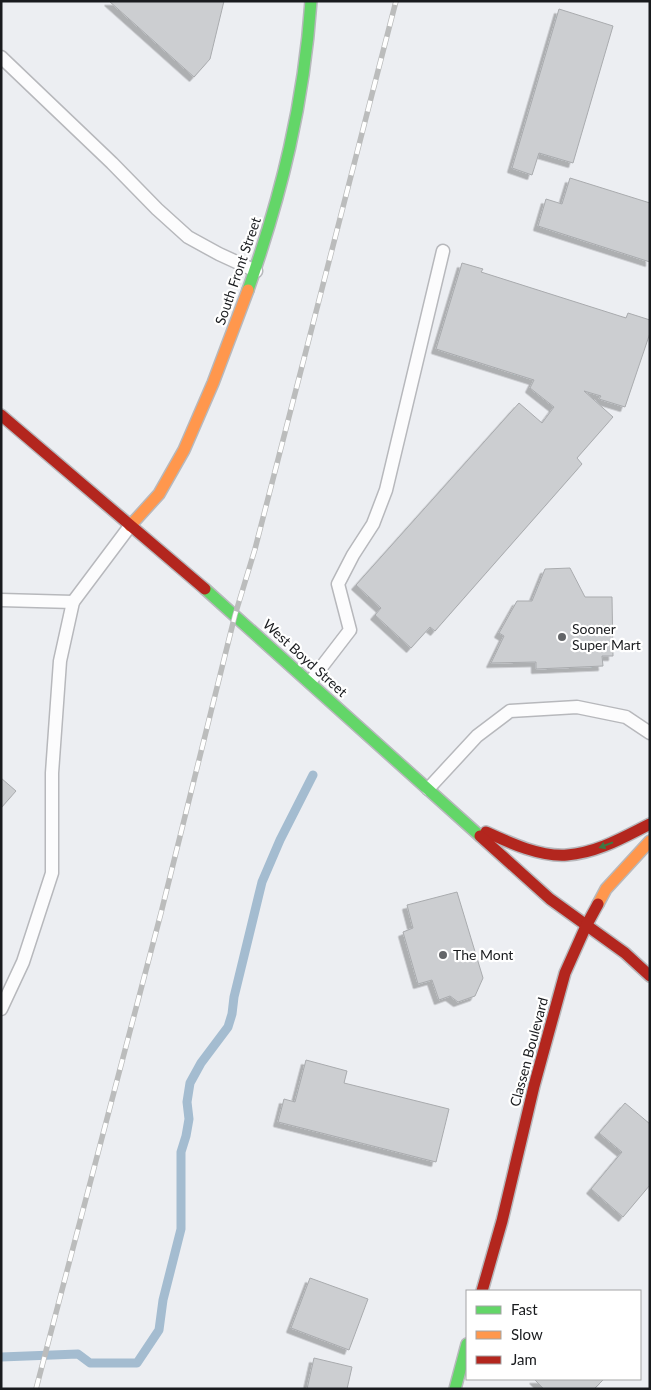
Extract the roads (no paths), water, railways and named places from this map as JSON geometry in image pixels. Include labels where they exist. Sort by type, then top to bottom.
[{"type":"street","name":"South Front Street","points":[[130,526],[162,490],[190,438],[213,385],[256,271],[286,166],[305,75],[311,1]]},
{"type":"street","name":"West Boyd Street","points":[[1,415],[310,682],[550,899],[625,953],[650,976]]},
{"type":"street","points":[[466,823],[506,842],[538,851],[565,855],[592,850],[650,824]]},
{"type":"street","name":"Classen Boulevard","points":[[482,1290],[502,1221],[534,1086],[565,972],[586,926],[606,889],[650,842]]},
{"type":"street","points":[[455,1389],[466,1348]]},
{"type":"lane","points":[[1,57],[188,237],[256,271]]},
{"type":"lane","points":[[310,682],[350,630],[338,584],[353,555],[373,524],[386,490],[443,250]]},
{"type":"lane","points":[[1,1009],[23,962],[52,873],[52,773],[60,661],[73,602],[130,526]]},
{"type":"lane","points":[[1,600],[73,602]]},
{"type":"lane","points":[[428,789],[477,736],[510,711],[577,707],[626,717],[650,733]]},
{"type":"waterway","points":[[1,1357],[78,1354],[90,1363],[137,1363],[159,1330],[163,1300],[181,1229],[181,1152],[189,1119],[187,1102],[190,1083],[201,1063],[228,1027],[262,882],[280,840],[313,775]]},
{"type":"railway","points":[[36,1389],[161,913],[235,615],[255,549],[396,1]]},
{"type":"place","name":"Sooner Super Mart","points":[[562,637]]},
{"type":"place","name":"The Mont","points":[[443,955]]}]
